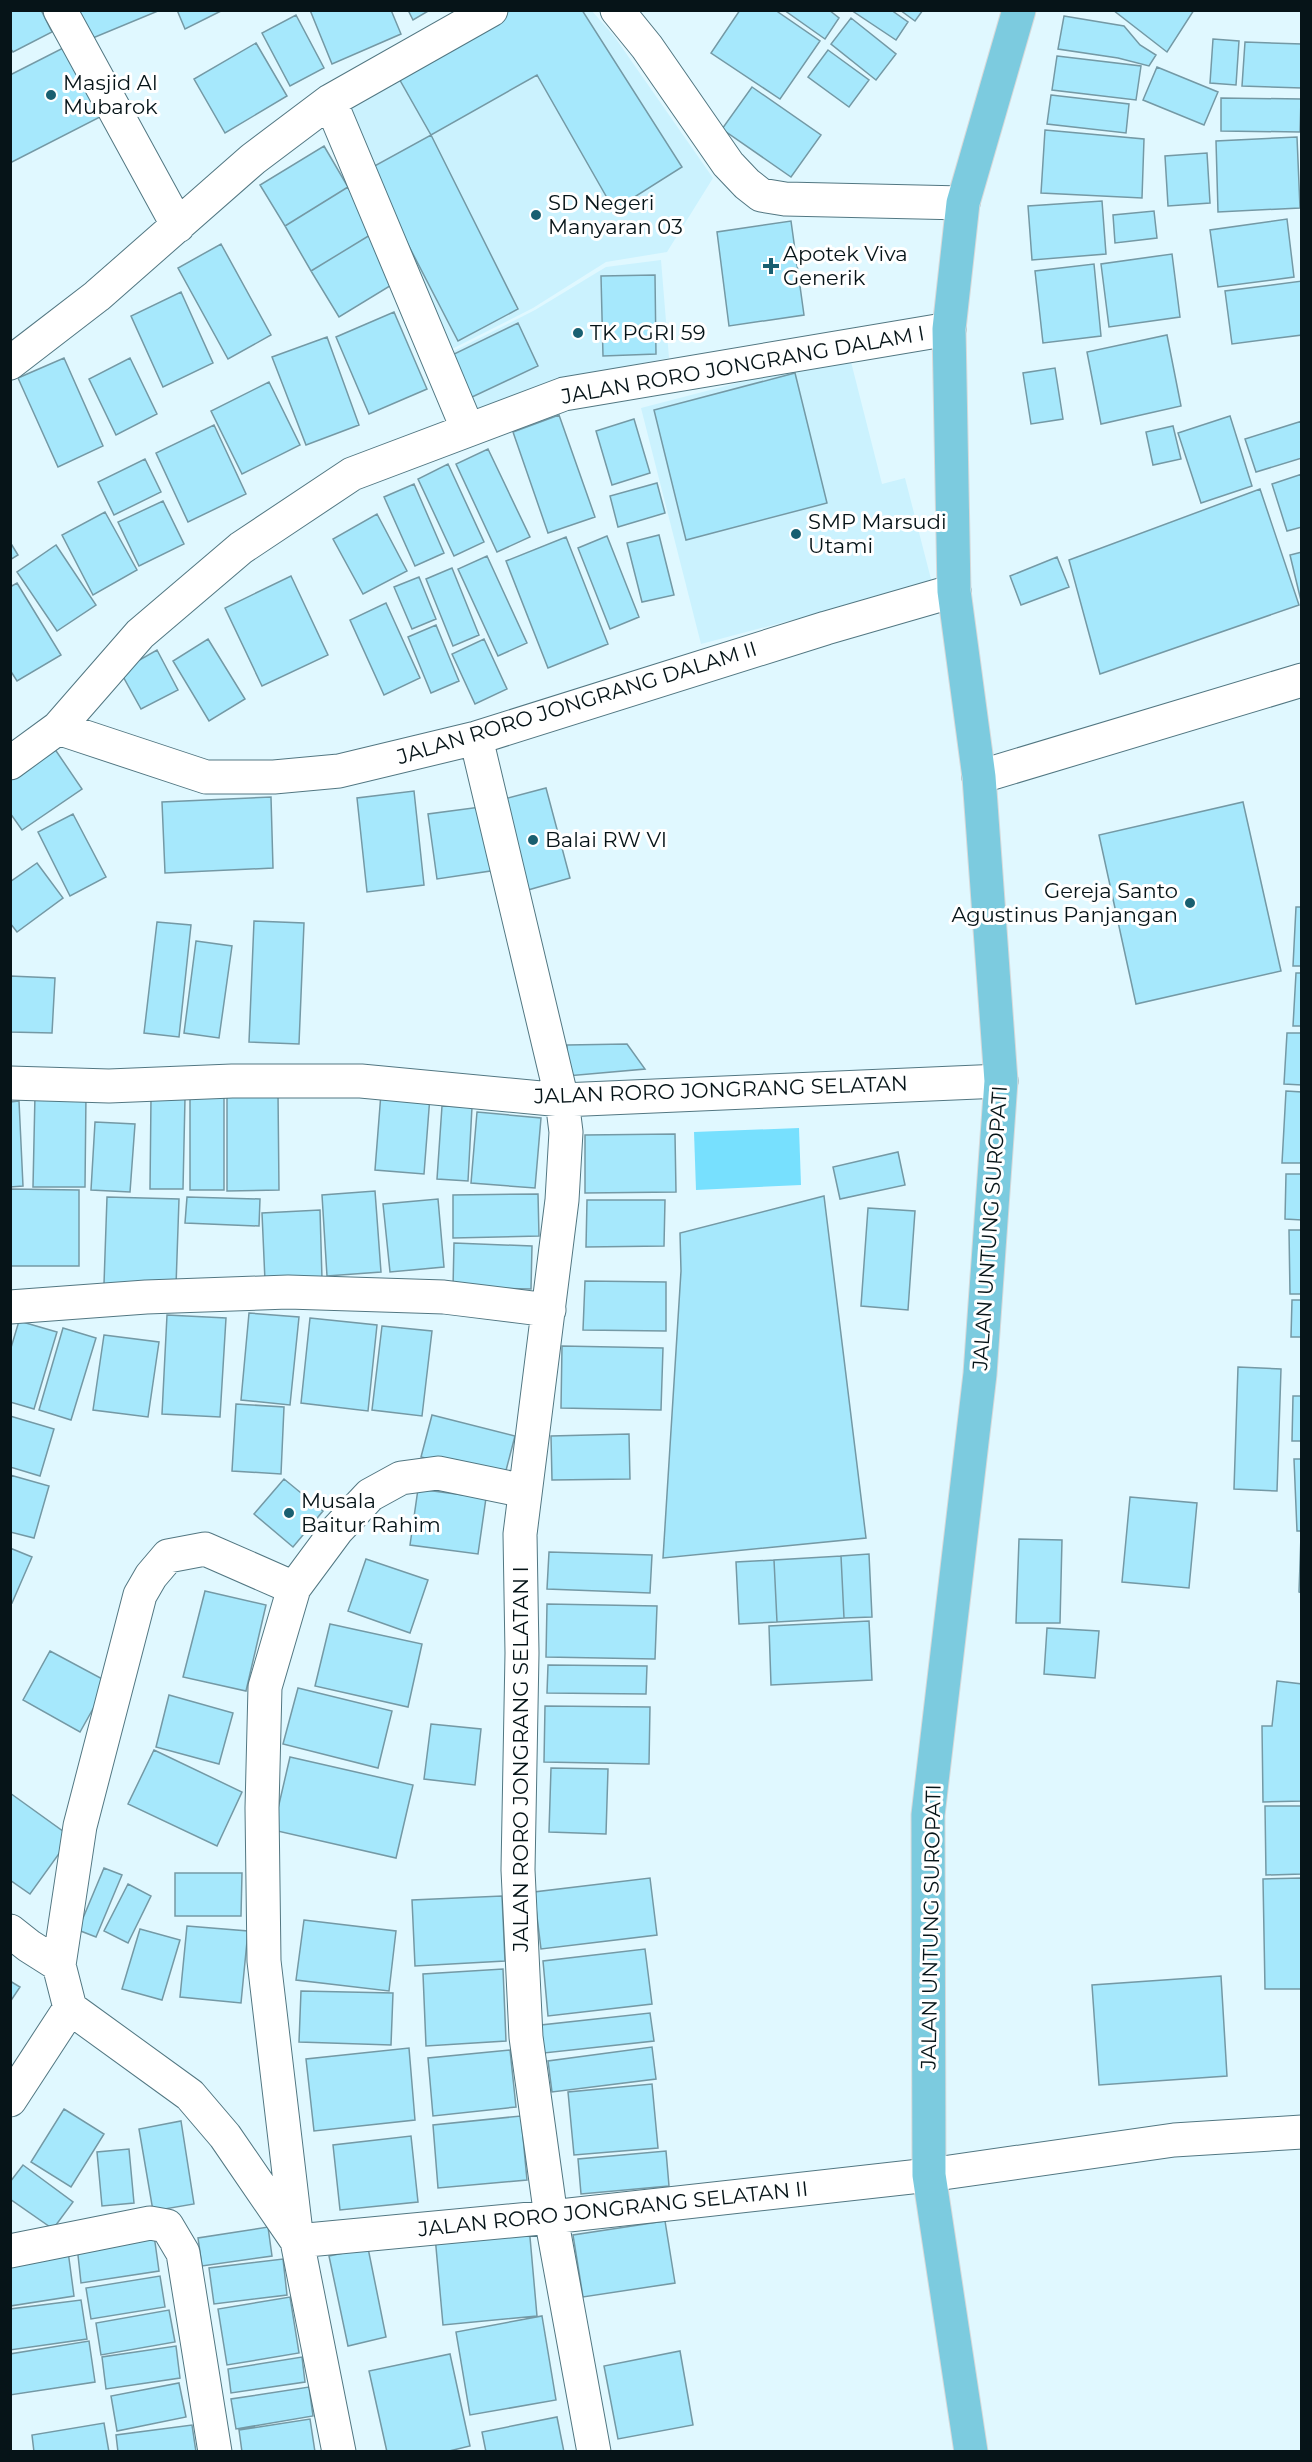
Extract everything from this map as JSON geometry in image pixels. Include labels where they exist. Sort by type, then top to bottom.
[{"type":"main road","name":"JALAN UNTUNG SUROPATI","points":[[971,2451],[929,2175],[928,1815],[980,1374],[1001,1081],[979,777],[954,591],[949,329],[963,202],[1019,10]]},
{"type":"street","points":[[60,10],[178,226]]},
{"type":"street","points":[[10,363],[97,296],[253,159],[330,101],[491,10]]},
{"type":"street","points":[[617,10],[647,47],[728,164],[761,195],[785,199],[963,202]]},
{"type":"street","points":[[330,101],[468,430]]},
{"type":"street","name":"JALAN RORO JONGRANG DALAM I","points":[[10,763],[58,728],[140,634],[241,548],[352,474],[564,394],[949,329]]},
{"type":"street","name":"JALAN RORO JONGRANG DALAM II","points":[[58,728],[206,777],[274,777],[339,771],[476,738],[954,591]]},
{"type":"street","points":[[979,777],[1302,680]]},
{"type":"street","name":"JALAN RORO JONGRANG SELATAN I","points":[[476,738],[562,1100],[566,1132],[562,1200],[520,1534],[522,1653],[518,1870],[526,2037],[551,2217],[594,2451]]},
{"type":"street","name":"JALAN RORO JONGRANG SELATAN","points":[[10,1083],[109,1086],[232,1081],[361,1081],[562,1100],[1001,1081]]},
{"type":"street","points":[[10,1307],[146,1297],[288,1292],[444,1298],[549,1310]]},
{"type":"street","points":[[339,2451],[297,2241],[264,1961],[262,1808],[265,1687],[294,1588],[337,1530],[370,1495],[401,1478],[438,1473],[525,1491]]},
{"type":"street","points":[[294,1588],[205,1549],[168,1556],[151,1576],[140,1595],[80,1826],[59,1965],[70,2008],[190,2095],[225,2136],[297,2241]]},
{"type":"street","points":[[16,1940],[59,1965]]},
{"type":"street","points":[[10,2100],[70,2008]]},
{"type":"street","name":"JALAN RORO JONGRANG SELATAN II","points":[[297,2241],[551,2217],[929,2175],[1174,2140],[1302,2132]]},
{"type":"street","points":[[10,2251],[150,2223],[167,2226],[183,2253],[215,2451]]},
{"type":"shaded area","name":"SD Negeri Manyaran 03","points":[[497,11],[592,11],[614,36],[713,178],[667,252],[606,262],[533,308],[448,351],[336,119],[396,68]]},
{"type":"shaded area","name":"TK PGRI 59","points":[[661,260],[669,358],[592,373],[473,419],[444,356],[535,310],[606,267]]},
{"type":"shaded area","name":"SMP Marsudi Utami","points":[[849,354],[882,484],[905,478],[932,583],[701,644],[641,408]]},
{"type":"shaded area","points":[[799,1128],[801,1185],[696,1190],[694,1132]]},
{"type":"building","points":[[10,10],[41,10],[52,32],[13,52],[10,48]]},
{"type":"building","points":[[76,10],[158,10],[158,11],[88,40]]},
{"type":"building","points":[[177,10],[223,10],[185,29]]},
{"type":"building","points":[[310,10],[391,10],[401,34],[332,64]]},
{"type":"building","points":[[408,10],[430,10],[413,20]]},
{"type":"building","points":[[510,10],[582,10],[682,167],[614,210],[537,75],[431,135],[397,75]]},
{"type":"building","points":[[740,10],[775,10],[820,41],[780,99],[711,53]]},
{"type":"building","points":[[784,10],[829,10],[839,18],[825,39]]},
{"type":"building","points":[[851,10],[891,10],[908,22],[896,40]]},
{"type":"building","points":[[900,10],[923,10],[915,21]]},
{"type":"building","points":[[1113,10],[1194,10],[1167,52]]},
{"type":"building","points":[[296,15],[324,68],[290,86],[262,33]]},
{"type":"building","points":[[1064,16],[1124,26],[1140,45],[1156,55],[1149,66],[1118,58],[1058,49]]},
{"type":"building","points":[[851,18],[896,54],[876,80],[831,44]]},
{"type":"building","points":[[1213,39],[1239,41],[1236,85],[1210,83]]},
{"type":"building","points":[[1245,42],[1302,44],[1302,88],[1242,86]]},
{"type":"building","points":[[256,43],[287,96],[225,133],[194,79]]},
{"type":"building","name":"Masjid Al Mubarok","points":[[67,46],[102,116],[10,163],[10,75]]},
{"type":"building","points":[[828,50],[869,80],[849,107],[808,77]]},
{"type":"building","points":[[1057,56],[1141,66],[1136,100],[1052,90]]},
{"type":"building","points":[[1157,67],[1218,92],[1204,125],[1143,100]]},
{"type":"building","points":[[752,87],[821,135],[791,177],[722,129]]},
{"type":"building","points":[[1051,95],[1129,104],[1126,133],[1047,124]]},
{"type":"building","points":[[1221,98],[1301,99],[1300,132],[1221,131]]},
{"type":"building","points":[[1045,130],[1144,139],[1142,198],[1041,193]]},
{"type":"building","points":[[431,135],[518,309],[458,341],[369,169]]},
{"type":"building","points":[[1297,137],[1300,208],[1218,212],[1216,141]]},
{"type":"building","points":[[324,146],[348,187],[285,226],[260,185]]},
{"type":"building","points":[[1207,153],[1210,203],[1168,206],[1165,156]]},
{"type":"building","points":[[348,187],[375,232],[311,271],[285,226]]},
{"type":"building","points":[[1102,201],[1106,254],[1032,260],[1028,206]]},
{"type":"building","points":[[1154,211],[1157,238],[1115,243],[1113,215]]},
{"type":"building","points":[[1287,219],[1294,277],[1218,287],[1210,230]]},
{"type":"building","points":[[791,221],[804,315],[729,326],[717,232]]},
{"type":"building","points":[[375,232],[403,278],[339,317],[311,271]]},
{"type":"building","points":[[221,244],[271,335],[228,359],[178,268]]},
{"type":"building","points":[[1172,254],[1180,317],[1109,327],[1101,264]]},
{"type":"building","points":[[1094,264],[1101,336],[1043,343],[1035,271]]},
{"type":"building","points":[[655,275],[656,354],[603,356],[601,276]]},
{"type":"building","points":[[1302,281],[1302,335],[1232,344],[1225,291]]},
{"type":"building","points":[[181,292],[213,363],[163,387],[131,316]]},
{"type":"building","points":[[394,312],[427,389],[369,414],[336,337]]},
{"type":"building","points":[[518,323],[538,366],[470,398],[450,356]]},
{"type":"building","points":[[1167,335],[1181,406],[1101,424],[1087,352]]},
{"type":"building","points":[[327,337],[359,425],[306,445],[272,357]]},
{"type":"building","points":[[64,358],[103,446],[58,467],[18,378]]},
{"type":"building","points":[[130,358],[157,414],[116,435],[89,379]]},
{"type":"building","points":[[1055,368],[1063,419],[1031,424],[1023,373]]},
{"type":"building","points":[[795,373],[827,503],[686,540],[654,410]]},
{"type":"building","points":[[269,382],[300,445],[242,474],[211,411]]},
{"type":"building","points":[[559,415],[595,517],[548,533],[513,432]]},
{"type":"building","points":[[1230,416],[1252,486],[1201,503],[1178,433]]},
{"type":"building","points":[[634,419],[650,473],[612,485],[596,431]]},
{"type":"building","points":[[1302,421],[1302,458],[1256,472],[1245,439]]},
{"type":"building","points":[[214,425],[246,494],[188,522],[156,453]]},
{"type":"building","points":[[1173,426],[1181,459],[1153,465],[1146,432]]},
{"type":"building","points":[[488,449],[530,537],[497,552],[456,464]]},
{"type":"building","points":[[145,459],[161,492],[114,515],[98,482]]},
{"type":"building","points":[[448,464],[484,542],[454,556],[418,479]]},
{"type":"building","points":[[1302,474],[1302,527],[1287,531],[1272,484]]},
{"type":"building","points":[[657,483],[665,513],[618,527],[610,496]]},
{"type":"building","points":[[414,484],[444,553],[415,566],[384,497]]},
{"type":"building","points":[[1260,489],[1299,605],[1100,674],[1069,560]]},
{"type":"building","points":[[163,501],[184,544],[139,566],[118,522]]},
{"type":"building","points":[[105,512],[137,570],[93,595],[62,535]]},
{"type":"building","points":[[377,514],[407,571],[363,594],[333,539]]},
{"type":"building","points":[[659,535],[674,595],[642,602],[627,543]]},
{"type":"building","points":[[607,536],[639,617],[610,629],[578,548]]},
{"type":"building","points":[[566,537],[608,644],[548,668],[506,561]]},
{"type":"building","points":[[10,542],[18,555],[10,560]]},
{"type":"building","points":[[56,545],[96,605],[57,631],[17,572]]},
{"type":"building","points":[[1302,552],[1302,605],[1290,555]]},
{"type":"building","points":[[487,556],[527,643],[498,656],[458,569]]},
{"type":"building","points":[[1057,557],[1069,587],[1021,605],[1010,576]]},
{"type":"building","points":[[452,568],[479,635],[453,646],[426,579]]},
{"type":"building","points":[[291,576],[328,655],[262,686],[225,608]]},
{"type":"building","points":[[419,577],[436,619],[412,629],[394,587]]},
{"type":"building","points":[[17,583],[61,655],[17,681],[10,670],[10,587]]},
{"type":"building","points":[[386,603],[420,678],[384,695],[350,620]]},
{"type":"building","points":[[436,625],[459,681],[431,693],[408,637]]},
{"type":"building","points":[[208,639],[245,699],[209,721],[173,661]]},
{"type":"building","points":[[484,639],[507,689],[475,704],[452,654]]},
{"type":"building","points":[[157,650],[178,690],[141,709],[120,671]]},
{"type":"building","points":[[50,742],[82,789],[22,830],[10,813],[10,769]]},
{"type":"building","name":"Balai RW VI","points":[[546,788],[570,878],[521,892],[497,801]]},
{"type":"building","points":[[414,791],[424,885],[367,892],[357,798]]},
{"type":"building","points":[[271,797],[273,868],[165,873],[162,802]]},
{"type":"building","name":"Gereja Santo Agustinus Panjangan","points":[[1243,802],[1281,971],[1136,1004],[1099,835]]},
{"type":"building","points":[[488,806],[497,870],[437,879],[428,814]]},
{"type":"building","points":[[73,814],[106,877],[70,896],[38,832]]},
{"type":"building","points":[[37,863],[63,898],[17,932],[10,923],[10,882]]},
{"type":"building","points":[[1296,907],[1302,907],[1302,966],[1293,966]]},
{"type":"building","points":[[254,921],[304,923],[299,1044],[249,1042]]},
{"type":"building","points":[[157,922],[191,925],[179,1037],[144,1033]]},
{"type":"building","points":[[196,941],[232,946],[219,1038],[184,1033]]},
{"type":"building","points":[[1296,973],[1302,973],[1302,1026],[1293,1026]]},
{"type":"building","points":[[10,976],[55,978],[52,1033],[10,1032]]},
{"type":"building","points":[[1287,1033],[1302,1033],[1302,1085],[1284,1084]]},
{"type":"building","points":[[627,1044],[645,1069],[567,1076],[567,1045]]},
{"type":"building","points":[[190,1091],[224,1091],[224,1190],[190,1190]]},
{"type":"building","points":[[1286,1091],[1302,1092],[1302,1163],[1282,1163]]},
{"type":"building","points":[[278,1093],[279,1190],[227,1191],[227,1094]]},
{"type":"building","points":[[381,1093],[430,1096],[424,1174],[375,1170]]},
{"type":"building","points":[[35,1094],[86,1094],[85,1187],[33,1187]]},
{"type":"building","points":[[151,1098],[185,1098],[183,1189],[150,1189]]},
{"type":"building","points":[[19,1101],[23,1186],[10,1187],[10,1102]]},
{"type":"building","points":[[442,1106],[472,1107],[468,1181],[437,1179]]},
{"type":"building","points":[[477,1112],[541,1118],[535,1188],[471,1183]]},
{"type":"building","points":[[95,1122],[135,1124],[130,1192],[91,1190]]},
{"type":"building","points":[[675,1134],[676,1192],[585,1193],[585,1135]]},
{"type":"building","points":[[898,1152],[905,1185],[840,1199],[833,1167]]},
{"type":"building","points":[[1286,1174],[1302,1174],[1302,1220],[1285,1219]]},
{"type":"building","points":[[10,1189],[79,1190],[79,1266],[10,1266]]},
{"type":"building","points":[[375,1191],[381,1272],[327,1276],[322,1195]]},
{"type":"building","points":[[538,1194],[539,1236],[453,1238],[453,1195]]},
{"type":"building","points":[[824,1196],[866,1538],[663,1558],[681,1271],[680,1233]]},
{"type":"building","points":[[107,1197],[179,1199],[176,1286],[104,1284]]},
{"type":"building","points":[[187,1197],[260,1199],[259,1226],[185,1223]]},
{"type":"building","points":[[438,1199],[444,1267],[390,1272],[383,1204]]},
{"type":"building","points":[[587,1200],[665,1200],[664,1246],[586,1247]]},
{"type":"building","points":[[868,1208],[915,1211],[908,1310],[861,1306]]},
{"type":"building","points":[[320,1210],[322,1279],[265,1281],[262,1213]]},
{"type":"building","points":[[1289,1230],[1302,1230],[1302,1294],[1290,1294]]},
{"type":"building","points":[[454,1243],[532,1246],[531,1289],[453,1287]]},
{"type":"building","points":[[585,1281],[666,1282],[666,1331],[583,1330]]},
{"type":"building","points":[[1292,1300],[1302,1300],[1302,1337],[1291,1337]]},
{"type":"building","points":[[249,1313],[299,1317],[290,1405],[241,1400]]},
{"type":"building","points":[[167,1315],[226,1318],[220,1417],[162,1414]]},
{"type":"building","points":[[310,1318],[377,1325],[368,1411],[301,1403]]},
{"type":"building","points":[[19,1321],[57,1332],[34,1409],[10,1402],[10,1351]]},
{"type":"building","points":[[382,1326],[432,1331],[422,1416],[372,1410]]},
{"type":"building","points":[[63,1328],[96,1338],[71,1420],[39,1410]]},
{"type":"building","points":[[104,1335],[159,1342],[148,1417],[93,1410]]},
{"type":"building","points":[[562,1346],[663,1348],[661,1410],[561,1408]]},
{"type":"building","points":[[1238,1367],[1281,1369],[1277,1491],[1234,1489]]},
{"type":"building","points":[[1293,1396],[1302,1396],[1302,1441],[1292,1441]]},
{"type":"building","points":[[236,1404],[284,1407],[281,1474],[232,1471]]},
{"type":"building","points":[[432,1415],[515,1436],[504,1478],[421,1457]]},
{"type":"building","points":[[10,1416],[54,1429],[40,1476],[10,1467]]},
{"type":"building","points":[[629,1434],[630,1479],[552,1480],[551,1436]]},
{"type":"building","points":[[1294,1459],[1302,1459],[1302,1531],[1297,1531]]},
{"type":"building","points":[[10,1475],[49,1486],[34,1538],[10,1532]]},
{"type":"building","name":"Musala Baitur Rahim","points":[[284,1479],[323,1511],[293,1547],[254,1514]]},
{"type":"building","points":[[418,1489],[486,1498],[478,1554],[410,1545]]},
{"type":"building","points":[[1130,1497],[1197,1503],[1189,1588],[1122,1582]]},
{"type":"building","points":[[1302,1535],[1302,1593],[1299,1592]]},
{"type":"building","points":[[1019,1539],[1062,1540],[1060,1623],[1016,1623]]},
{"type":"building","points":[[10,1548],[32,1557],[12,1603],[10,1602]]},
{"type":"building","points":[[549,1552],[652,1555],[650,1593],[547,1589]]},
{"type":"building","points":[[869,1554],[872,1617],[844,1618],[841,1556]]},
{"type":"building","points":[[841,1556],[844,1618],[777,1622],[774,1560]]},
{"type":"building","points":[[366,1559],[428,1580],[410,1633],[348,1611]]},
{"type":"building","points":[[774,1560],[777,1622],[739,1624],[736,1562]]},
{"type":"building","points":[[205,1591],[266,1605],[246,1691],[183,1677]]},
{"type":"building","points":[[547,1604],[657,1606],[655,1659],[546,1657]]},
{"type":"building","points":[[869,1621],[872,1680],[771,1685],[769,1626]]},
{"type":"building","points":[[330,1624],[422,1644],[408,1707],[315,1686]]},
{"type":"building","points":[[1047,1628],[1099,1631],[1095,1678],[1044,1674]]},
{"type":"building","points":[[50,1651],[108,1682],[80,1732],[23,1700]]},
{"type":"building","points":[[548,1665],[647,1666],[646,1694],[547,1693]]},
{"type":"building","points":[[1277,1681],[1302,1684],[1302,1801],[1263,1802],[1262,1726],[1272,1726]]},
{"type":"building","points":[[298,1688],[392,1711],[378,1768],[283,1744]]},
{"type":"building","points":[[169,1695],[233,1713],[219,1764],[156,1747]]},
{"type":"building","points":[[545,1706],[650,1707],[649,1764],[544,1762]]},
{"type":"building","points":[[431,1724],[481,1729],[475,1785],[424,1779]]},
{"type":"building","points":[[154,1750],[242,1792],[217,1846],[128,1804]]},
{"type":"building","points":[[290,1757],[413,1785],[396,1858],[273,1830]]},
{"type":"building","points":[[551,1768],[608,1769],[606,1834],[549,1832]]},
{"type":"building","points":[[10,1793],[71,1837],[30,1894],[10,1880]]},
{"type":"building","points":[[1265,1806],[1302,1806],[1302,1874],[1266,1875]]},
{"type":"building","points":[[104,1868],[122,1875],[96,1937],[78,1930]]},
{"type":"building","points":[[175,1873],[242,1873],[241,1916],[175,1916]]},
{"type":"building","points":[[650,1878],[657,1935],[541,1949],[534,1892]]},
{"type":"building","points":[[1302,1878],[1302,1989],[1265,1989],[1263,1879]]},
{"type":"building","points":[[128,1884],[151,1896],[128,1943],[104,1931]]},
{"type":"building","points":[[502,1896],[505,1961],[415,1966],[412,1900]]},
{"type":"building","points":[[304,1920],[396,1931],[389,1991],[296,1980]]},
{"type":"building","points":[[187,1926],[248,1931],[241,2003],[180,1997]]},
{"type":"building","points":[[140,1929],[180,1940],[162,2000],[122,1989]]},
{"type":"building","points":[[645,1949],[652,2004],[548,2016],[543,1961]]},
{"type":"building","points":[[503,1969],[506,2041],[426,2046],[423,1974]]},
{"type":"building","points":[[1221,1976],[1227,2076],[1099,2085],[1092,1985]]},
{"type":"building","points":[[10,1981],[20,1987],[10,2002]]},
{"type":"building","points":[[301,1991],[393,1993],[391,2045],[299,2042]]},
{"type":"building","points":[[650,2013],[654,2041],[544,2053],[541,2025]]},
{"type":"building","points":[[652,2047],[656,2079],[552,2092],[548,2061]]},
{"type":"building","points":[[409,2048],[415,2120],[314,2131],[306,2059]]},
{"type":"building","points":[[510,2050],[516,2107],[433,2116],[428,2058]]},
{"type":"building","points":[[652,2084],[658,2148],[574,2155],[568,2092]]},
{"type":"building","points":[[64,2109],[104,2134],[71,2187],[31,2162]]},
{"type":"building","points":[[521,2116],[527,2180],[438,2188],[433,2125]]},
{"type":"building","points":[[181,2121],[194,2204],[153,2211],[139,2129]]},
{"type":"building","points":[[411,2136],[418,2202],[340,2210],[333,2145]]},
{"type":"building","points":[[129,2149],[134,2203],[102,2206],[97,2152]]},
{"type":"building","points":[[666,2151],[669,2186],[581,2194],[578,2159]]},
{"type":"building","points":[[23,2165],[73,2202],[53,2229],[10,2199],[10,2182]]},
{"type":"building","points":[[665,2221],[675,2283],[583,2297],[573,2235]]},
{"type":"building","points":[[529,2226],[537,2316],[443,2325],[435,2236]]},
{"type":"building","points":[[268,2227],[272,2256],[202,2266],[198,2238]]},
{"type":"building","points":[[154,2235],[159,2271],[81,2283],[77,2246]]},
{"type":"building","points":[[368,2248],[386,2337],[348,2346],[329,2256]]},
{"type":"building","points":[[68,2251],[74,2296],[10,2306],[10,2260]]},
{"type":"building","points":[[283,2259],[287,2295],[214,2304],[209,2268]]},
{"type":"building","points":[[160,2276],[165,2307],[91,2319],[86,2288]]},
{"type":"building","points":[[290,2297],[299,2353],[227,2365],[218,2309]]},
{"type":"building","points":[[81,2300],[87,2339],[10,2350],[10,2309]]},
{"type":"building","points":[[169,2310],[175,2342],[101,2355],[96,2323]]},
{"type":"building","points":[[542,2316],[556,2400],[470,2415],[456,2332]]},
{"type":"building","points":[[89,2341],[95,2382],[10,2395],[10,2354]]},
{"type":"building","points":[[176,2346],[180,2378],[106,2389],[102,2357]]},
{"type":"building","points":[[680,2351],[693,2425],[618,2439],[604,2366]]},
{"type":"building","points":[[450,2354],[470,2446],[445,2452],[387,2452],[369,2371]]},
{"type":"building","points":[[302,2357],[305,2382],[231,2393],[228,2369]]},
{"type":"building","points":[[179,2383],[186,2417],[117,2431],[111,2396]]},
{"type":"building","points":[[309,2387],[313,2416],[236,2429],[231,2399]]},
{"type":"building","points":[[557,2417],[564,2452],[486,2452],[482,2432]]},
{"type":"building","points":[[310,2419],[315,2452],[242,2452],[239,2430]]},
{"type":"building","points":[[104,2423],[109,2452],[34,2452],[32,2435]]},
{"type":"building","points":[[192,2425],[196,2452],[118,2452],[116,2435]]},
{"type":"place","name":"Masjid Al Mubarok","points":[[51,95]]},
{"type":"place","name":"SD Negeri Manyaran 03","points":[[536,215]]},
{"type":"place","name":"Apotek Viva Generik","points":[[771,266]]},
{"type":"place","name":"TK PGRI 59","points":[[578,333]]},
{"type":"place","name":"SMP Marsudi Utami","points":[[796,534]]},
{"type":"place","name":"Balai RW VI","points":[[533,840]]},
{"type":"place","name":"Gereja Santo Agustinus Panjangan","points":[[1190,903]]},
{"type":"place","name":"Musala Baitur Rahim","points":[[289,1513]]}]
